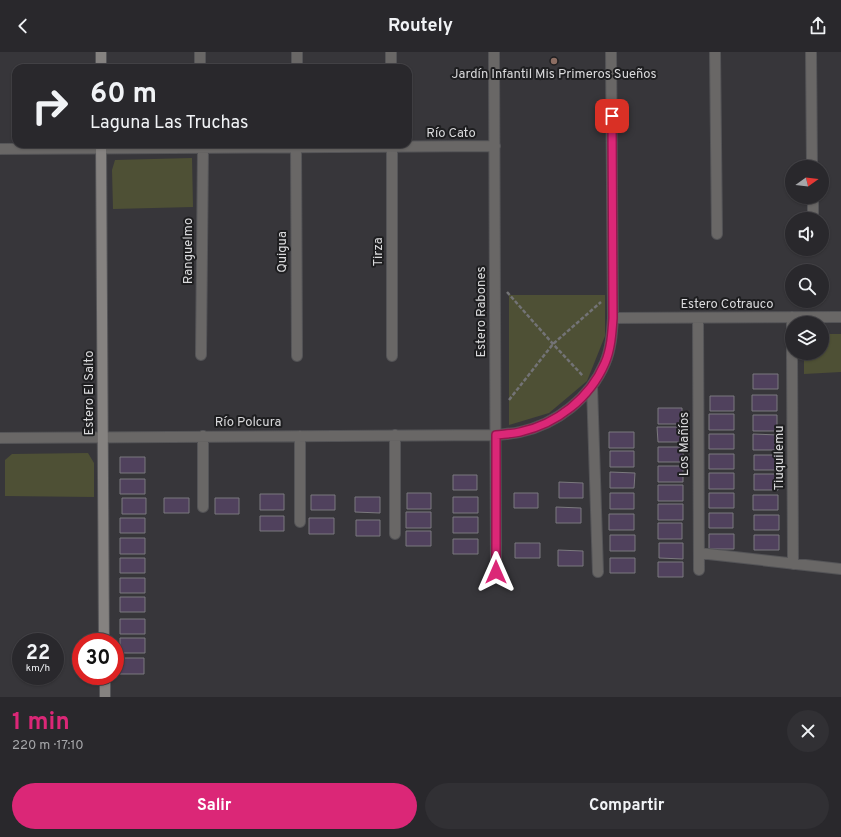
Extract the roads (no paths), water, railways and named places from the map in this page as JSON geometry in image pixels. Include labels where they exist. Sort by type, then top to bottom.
[{"type":"street","points":[[101,52],[101,64]]},
{"type":"street","points":[[200,52],[200,64]]},
{"type":"street","points":[[297,52],[297,63]]},
{"type":"street","points":[[391,52],[391,64]]},
{"type":"street","name":"Estero Rabones","points":[[494,52],[496,572]]},
{"type":"street","name":"Río Polcura","points":[[0,438],[496,435],[519,432],[546,423],[561,415],[583,397],[592,386],[605,363],[612,334],[611,52]]},
{"type":"street","points":[[715,52],[717,234]]},
{"type":"street","points":[[812,52],[812,160]]},
{"type":"street","name":"Río Cato","points":[[412,147],[495,146]]},
{"type":"street","name":"Río Cato","points":[[0,149],[34,148]]},
{"type":"street","name":"Estero El Salto","points":[[101,148],[104,633]]},
{"type":"street","name":"Ranguelmo","points":[[201,355],[202,148]]},
{"type":"street","name":"Quigua","points":[[296,148],[297,356]]},
{"type":"street","name":"Tirza","points":[[392,148],[392,356]]},
{"type":"street","name":"Estero Cotrauco","points":[[613,318],[785,317]]},
{"type":"street","name":"Estero Cotrauco","points":[[829,317],[841,317]]},
{"type":"street","name":"Los Mañíos","points":[[698,318],[699,570]]},
{"type":"street","name":"Tiuquilemu","points":[[792,360],[793,564]]},
{"type":"street","points":[[592,386],[598,572]]},
{"type":"street","points":[[395,435],[395,534]]},
{"type":"street","points":[[203,436],[203,507]]},
{"type":"street","points":[[300,436],[300,522]]},
{"type":"street","points":[[699,553],[841,569]]},
{"type":"street","points":[[105,685],[105,697]]},
{"type":"place","name":"Jardín Infantil Mis Primeros Sueños","points":[[554,61]]}]
